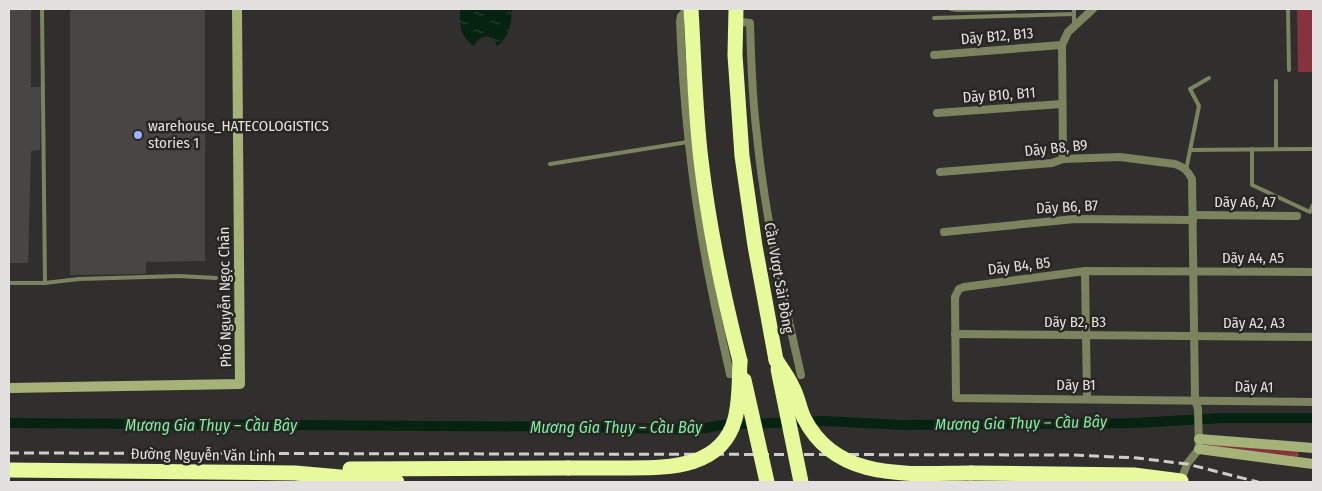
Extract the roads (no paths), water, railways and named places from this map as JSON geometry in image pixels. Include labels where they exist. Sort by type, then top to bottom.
[{"type":"highway","points":[[689,9],[701,159],[714,242],[766,482]]},
{"type":"highway","name":"Cầu Vượt Sài Đồng","points":[[735,15],[742,156],[755,246],[801,482]]},
{"type":"highway","points":[[776,360],[793,386],[805,418],[820,442],[838,458],[864,468],[896,472],[1134,475],[1182,482]]},
{"type":"highway","points":[[295,473],[328,469],[667,468],[691,463],[712,452],[727,437],[735,419],[740,361]]},
{"type":"highway","name":"Đường Nguyễn Văn Linh","points":[[9,470],[295,473],[397,482]]},
{"type":"street","name":"Phố Nguyễn Ngọc Chân","points":[[9,388],[240,384],[237,9]]},
{"type":"street","points":[[689,9],[681,16],[680,21],[683,82],[689,142],[705,254],[730,374]]},
{"type":"street","points":[[1063,159],[1062,44],[1064,38],[1074,26],[1093,9]]},
{"type":"street","points":[[735,15],[750,22],[754,101],[764,195],[801,375]]},
{"type":"street","name":"Dãy B12, B13","points":[[934,54],[1062,44]]},
{"type":"street","name":"Dãy B10, B11","points":[[937,113],[1062,104]]},
{"type":"street","name":"Dãy B8, B9","points":[[940,172],[1052,163],[1063,159],[1120,157],[1175,164],[1186,170]]},
{"type":"street","points":[[1182,482],[1187,464],[1199,440],[1198,409],[1195,400],[1192,179],[1186,170]]},
{"type":"street","name":"Dãy A6, A7","points":[[1193,217],[1297,216]]},
{"type":"street","name":"Dãy B6, B7","points":[[944,232],[1085,219],[1193,217]]},
{"type":"street","points":[[1085,271],[1087,399]]},
{"type":"street","name":"Dãy B4, B5","points":[[956,398],[955,297],[959,289],[964,286],[1085,271],[1193,271]]},
{"type":"street","name":"Dãy A4, A5","points":[[1193,271],[1313,272]]},
{"type":"street","name":"Dãy B2, B3","points":[[955,334],[1194,336]]},
{"type":"street","name":"Dãy A2, A3","points":[[1194,336],[1313,337]]},
{"type":"street","name":"Dãy B1","points":[[956,398],[1195,400]]},
{"type":"street","name":"Dãy A1","points":[[1195,400],[1313,402]]},
{"type":"street","points":[[1199,440],[1311,448],[1310,463],[1199,440]]},
{"type":"lane","points":[[42,9],[45,283]]},
{"type":"lane","points":[[950,9],[1015,9]]},
{"type":"lane","points":[[1074,9],[1074,26]]},
{"type":"lane","points":[[1288,9],[1289,70]]},
{"type":"lane","points":[[934,18],[1074,14]]},
{"type":"lane","points":[[1186,170],[1199,106],[1190,89],[1209,78]]},
{"type":"lane","points":[[1276,81],[1276,149]]},
{"type":"lane","points":[[550,164],[689,142]]},
{"type":"lane","points":[[1252,149],[1252,185],[1310,212],[1313,205]]},
{"type":"lane","points":[[1190,150],[1313,149]]},
{"type":"lane","points":[[9,282],[45,283],[79,279],[179,276],[216,278]]},
{"type":"water","points":[[460,9],[512,9],[510,25],[505,38],[497,46],[489,37],[483,37],[474,46],[466,39],[461,30]]},
{"type":"waterway","name":"Mương Gia Thụy – Cầu Bây","points":[[9,423],[602,427],[693,430],[722,425],[825,421],[901,425],[1135,423],[1223,418],[1313,418]]},
{"type":"railway","points":[[9,453],[1074,455],[1137,458],[1187,464],[1258,482]]},
{"type":"place","name":"warehouse_HATECOLOGISTICS stories 1","points":[[138,135]]}]
